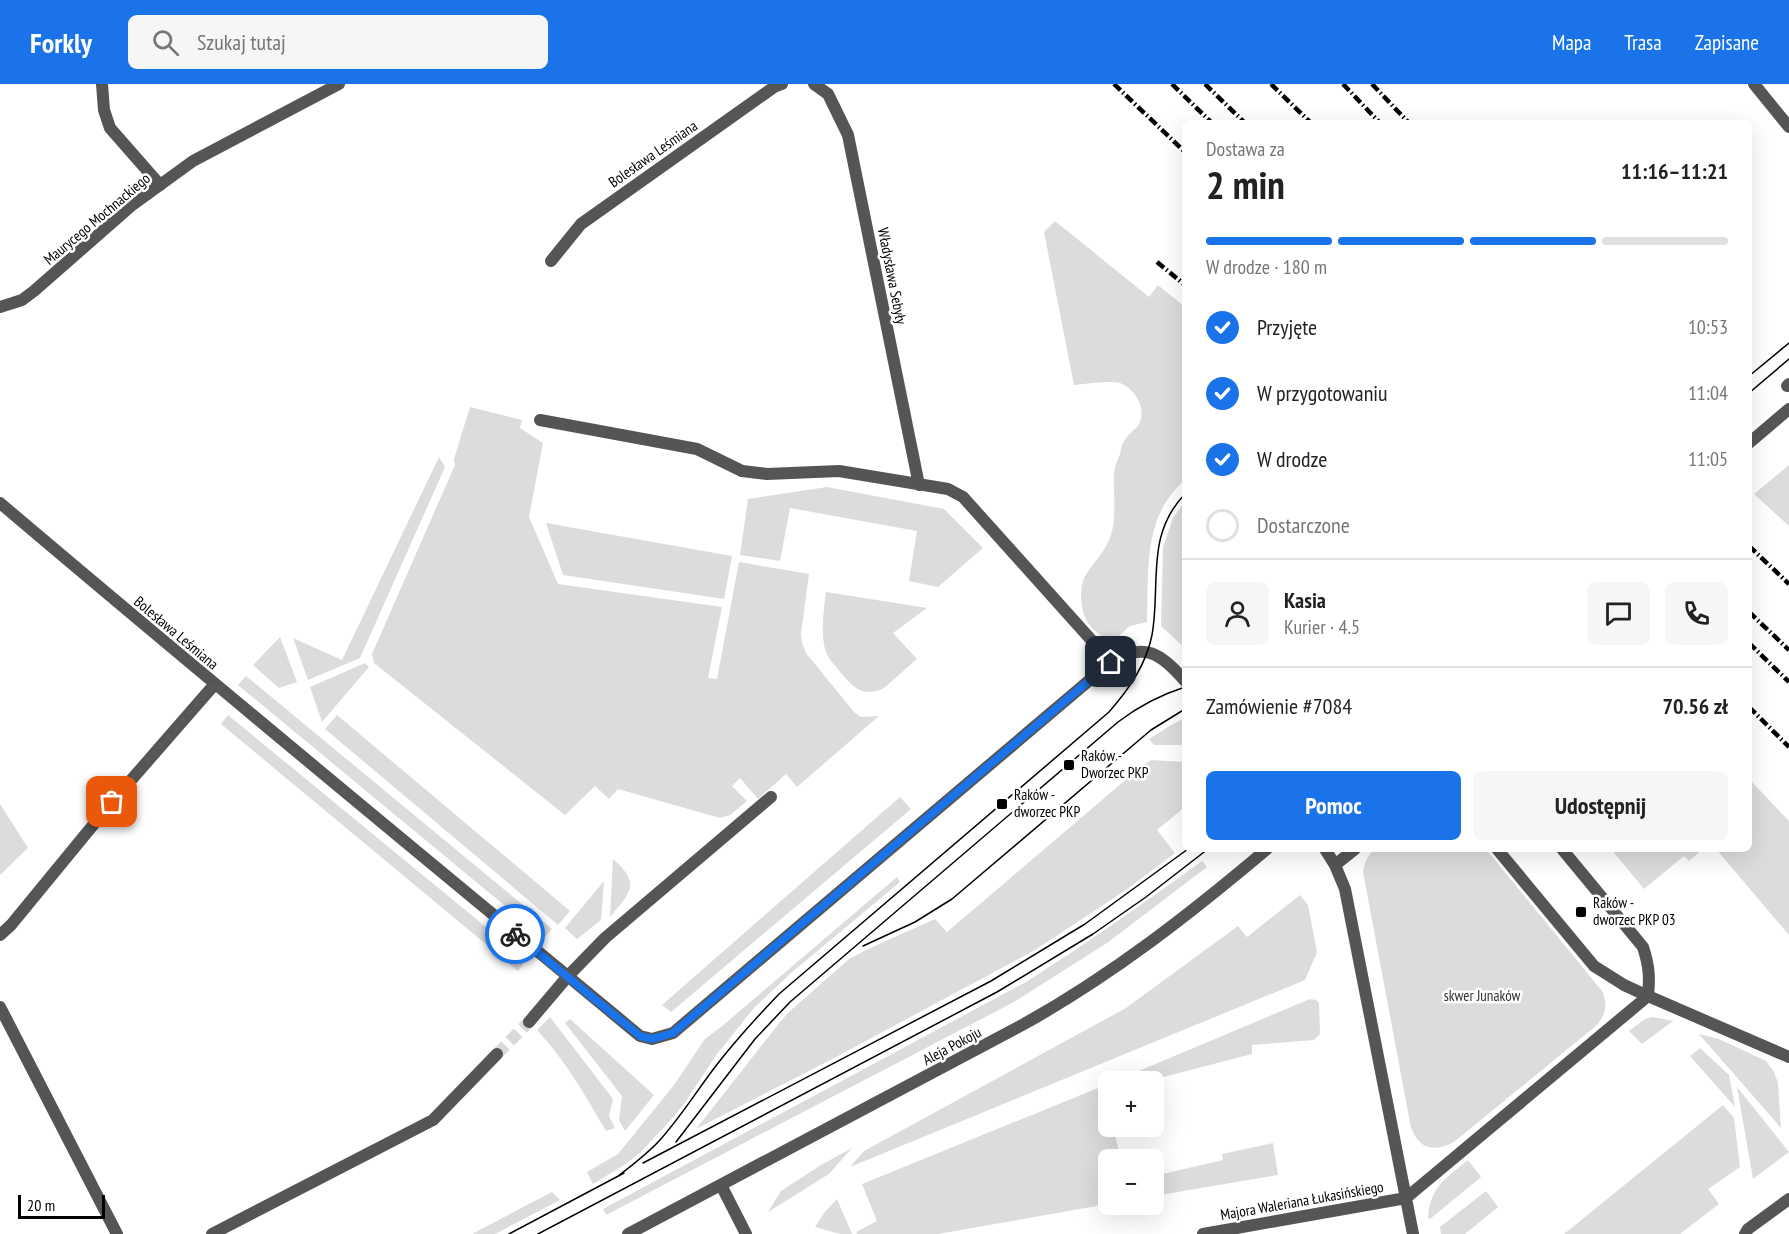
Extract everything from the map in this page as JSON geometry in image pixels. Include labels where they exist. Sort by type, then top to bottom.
[{"type":"street","points":[[102,84],[104,110],[110,128],[160,185]]},
{"type":"street","name":"Maurycego Mochnackiego","points":[[0,307],[22,300],[34,291],[131,206],[193,161],[339,84]]},
{"type":"street","name":"Bolesława Leśmiana","points":[[551,261],[581,224],[774,87],[782,84]]},
{"type":"street","name":"Władysława Sebyły","points":[[814,84],[828,94],[848,135],[919,484]]},
{"type":"street","points":[[1754,84],[1789,127]]},
{"type":"street","points":[[1752,440],[1789,409]]},
{"type":"street","points":[[540,420],[697,449],[742,471],[767,474],[839,471],[948,489],[963,497],[1111,662],[1136,650],[1148,652],[1164,660],[1182,678]]},
{"type":"street","name":"Bolesława Leśmiana","points":[[0,503],[214,685],[640,1036],[652,1039],[673,1033],[1111,662]]},
{"type":"street","points":[[0,935],[11,925],[112,802],[214,685]]},
{"type":"street","points":[[529,1022],[568,976],[605,938],[771,797]]},
{"type":"street","name":"Aleja Pokoju","points":[[628,1234],[1068,1000],[1169,929],[1263,852]]},
{"type":"street","points":[[1327,852],[1345,889],[1406,1198],[1648,996],[1650,978],[1643,947],[1564,852]]},
{"type":"street","points":[[1335,865],[1351,852]]},
{"type":"street","points":[[1499,852],[1594,966],[1624,985],[1789,1057]]},
{"type":"street","points":[[0,1007],[117,1234]]},
{"type":"street","points":[[212,1234],[433,1120],[497,1054]]},
{"type":"street","points":[[721,1185],[746,1234]]},
{"type":"street","name":"Majora Waleriana Łukasińskiego","points":[[1203,1234],[1406,1198],[1413,1234]]},
{"type":"street","points":[[1745,1234],[1748,1229],[1789,1199]]},
{"type":"green space","points":[[1055,221],[1149,297],[1158,285],[1182,305],[1182,483],[1161,511],[1155,528],[1149,564],[1147,622],[1130,626],[1113,641],[1099,634],[1089,624],[1083,612],[1081,589],[1084,578],[1106,547],[1111,535],[1115,468],[1123,443],[1138,426],[1142,412],[1135,394],[1120,383],[1074,385],[1044,232]]},
{"type":"green space","points":[[470,407],[522,420],[520,428],[543,443],[529,517],[558,584],[722,607],[708,678],[717,679],[739,562],[809,574],[801,634],[806,653],[854,712],[861,717],[879,716],[797,787],[786,774],[758,799],[740,778],[732,786],[747,801],[730,815],[720,818],[618,789],[609,799],[595,786],[565,815],[374,663],[372,654],[455,465],[454,459]]},
{"type":"green space","points":[[439,457],[445,467],[360,658],[308,680],[293,638],[342,660]]},
{"type":"green space","points":[[1789,465],[1789,526],[1754,494]]},
{"type":"green space","points":[[827,487],[944,509],[983,548],[938,587],[909,581],[917,531],[790,508],[780,561],[740,555],[748,499]]},
{"type":"green space","points":[[1182,505],[1182,645],[1161,626],[1163,547],[1173,518]]},
{"type":"green space","points":[[546,523],[732,556],[724,599],[563,575]]},
{"type":"green space","points":[[826,592],[927,608],[893,633],[917,659],[884,688],[869,692],[857,689],[831,660],[825,648],[823,625]]},
{"type":"green space","points":[[280,637],[297,682],[279,688],[253,665]]},
{"type":"green space","points":[[365,663],[369,667],[322,722],[310,687]]},
{"type":"green space","points":[[246,676],[552,929],[544,938],[238,685]]},
{"type":"green space","points":[[228,715],[526,960],[518,971],[221,724]]},
{"type":"green space","points":[[337,715],[570,911],[558,925],[325,729]]},
{"type":"green space","points":[[1182,720],[1182,745],[1154,745],[1149,739]]},
{"type":"green space","points":[[1151,760],[1182,762],[1182,809],[1157,830],[1175,853],[1126,890],[1035,950],[696,1129],[780,1022],[849,959],[935,919],[947,932]]},
{"type":"green space","points":[[1752,782],[1789,821],[1789,935],[1719,852],[1752,852]]},
{"type":"green space","points":[[900,797],[911,809],[671,1012],[662,1005]]},
{"type":"green space","points":[[0,804],[28,848],[0,875]]},
{"type":"green space","name":"skwer Junaków","points":[[1372,852],[1488,852],[1602,991],[1605,1001],[1604,1013],[1597,1025],[1454,1142],[1440,1147],[1423,1145],[1411,1128],[1363,872]]},
{"type":"green space","points":[[1613,852],[1700,852],[1689,861],[1684,856],[1644,889]]},
{"type":"green space","points":[[613,859],[627,875],[630,888],[610,917]]},
{"type":"green space","points":[[1202,861],[1207,867],[1107,943],[1014,1002],[606,1215],[603,1209],[1026,982],[1115,923]]},
{"type":"green space","points":[[897,877],[900,882],[791,973],[754,1008],[717,1054],[684,1104],[640,1153],[593,1184],[587,1172],[618,1154],[674,1085],[705,1039]]},
{"type":"green space","points":[[604,881],[601,920],[577,939],[565,928]]},
{"type":"green space","points":[[1300,895],[1308,905],[1317,952],[1305,980],[850,1167],[864,1151],[1126,1008],[1238,926],[1247,937]]},
{"type":"green space","points":[[1310,999],[1319,1003],[1320,1034],[1314,1040],[1252,1045],[1252,1054],[1164,1077],[1164,1071],[1139,1071]]},
{"type":"green space","points":[[550,1017],[613,1099],[609,1116],[615,1128],[606,1131],[566,1066],[537,1030]]},
{"type":"green space","points":[[1653,1017],[1673,1021],[1642,1044],[1629,1031],[1645,1019]]},
{"type":"green space","points":[[570,1019],[654,1095],[625,1131],[619,1120],[622,1096],[565,1023]]},
{"type":"green space","points":[[1699,1034],[1719,1039],[1766,1061],[1778,1083],[1781,1128]]},
{"type":"green space","points":[[1700,1048],[1729,1075],[1735,1107],[1690,1056]]},
{"type":"green space","points":[[1737,1087],[1789,1152],[1753,1179]]},
{"type":"green space","points":[[1098,1088],[1098,1137],[1116,1137],[1118,1149],[1098,1149],[1098,1206],[938,1234],[857,1234],[856,1232],[877,1221],[862,1184]]},
{"type":"green space","points":[[1723,1105],[1734,1118],[1740,1167],[1708,1189],[1719,1204],[1680,1234],[1564,1234]]},
{"type":"green space","points":[[1273,1143],[1278,1175],[1164,1194],[1164,1174],[1223,1160],[1222,1154]]},
{"type":"green space","points":[[852,1148],[829,1174],[768,1212],[781,1191]]},
{"type":"green space","points":[[1468,1160],[1481,1177],[1430,1219],[1428,1218],[1432,1198],[1440,1184]]},
{"type":"green space","points":[[1486,1191],[1498,1207],[1465,1234],[1441,1234],[1440,1227]]},
{"type":"green space","points":[[552,1192],[560,1200],[495,1234],[472,1234]]},
{"type":"green space","points":[[837,1199],[852,1234],[840,1234],[815,1227]]},
{"type":"tunnel","points":[[497,1054],[529,1022]]},
{"type":"tram line","points":[[1752,374],[1789,343]]},
{"type":"tram line","points":[[1752,390],[1789,359]]},
{"type":"tram line","points":[[617,1177],[659,1141],[730,1048],[779,994],[1109,712],[1136,676],[1146,656],[1152,635],[1159,543],[1172,510],[1182,498]]},
{"type":"tram line","points":[[676,1142],[755,1039],[790,1002],[1118,722],[1150,702],[1182,688]]},
{"type":"tram line","points":[[863,946],[915,922],[952,899],[1151,730],[1182,711]]},
{"type":"tram line","points":[[643,1163],[991,981],[1085,924],[1184,852]]},
{"type":"tram line","points":[[538,1234],[997,992],[1093,934],[1204,852]]},
{"type":"tram line","points":[[509,1234],[624,1173]]},
{"type":"railway","points":[[1114,84],[1182,149]]},
{"type":"railway","points":[[1172,84],[1209,120]]},
{"type":"railway","points":[[1205,84],[1242,120]]},
{"type":"railway","points":[[1271,84],[1308,120]]},
{"type":"railway","points":[[1343,84],[1377,120]]},
{"type":"railway","points":[[1372,84],[1406,120]]},
{"type":"railway","points":[[1157,262],[1182,283]]},
{"type":"railway","points":[[1752,549],[1789,584]]},
{"type":"railway","points":[[1752,615],[1789,650]]},
{"type":"railway","points":[[1752,646],[1789,682]]},
{"type":"railway","points":[[1752,710],[1789,747]]},
{"type":"way so far","points":[[112,802],[214,685],[515,934]]},
{"type":"place","name":"Raków - Dworzec PKP","points":[[1069,765]]},
{"type":"place","name":"Raków - dworzec PKP","points":[[1002,804]]},
{"type":"place","name":"Raków - dworzec PKP 03","points":[[1581,912]]},
{"type":"route","points":[[515,934],[640,1036],[652,1039],[673,1033],[1111,662]]}]
